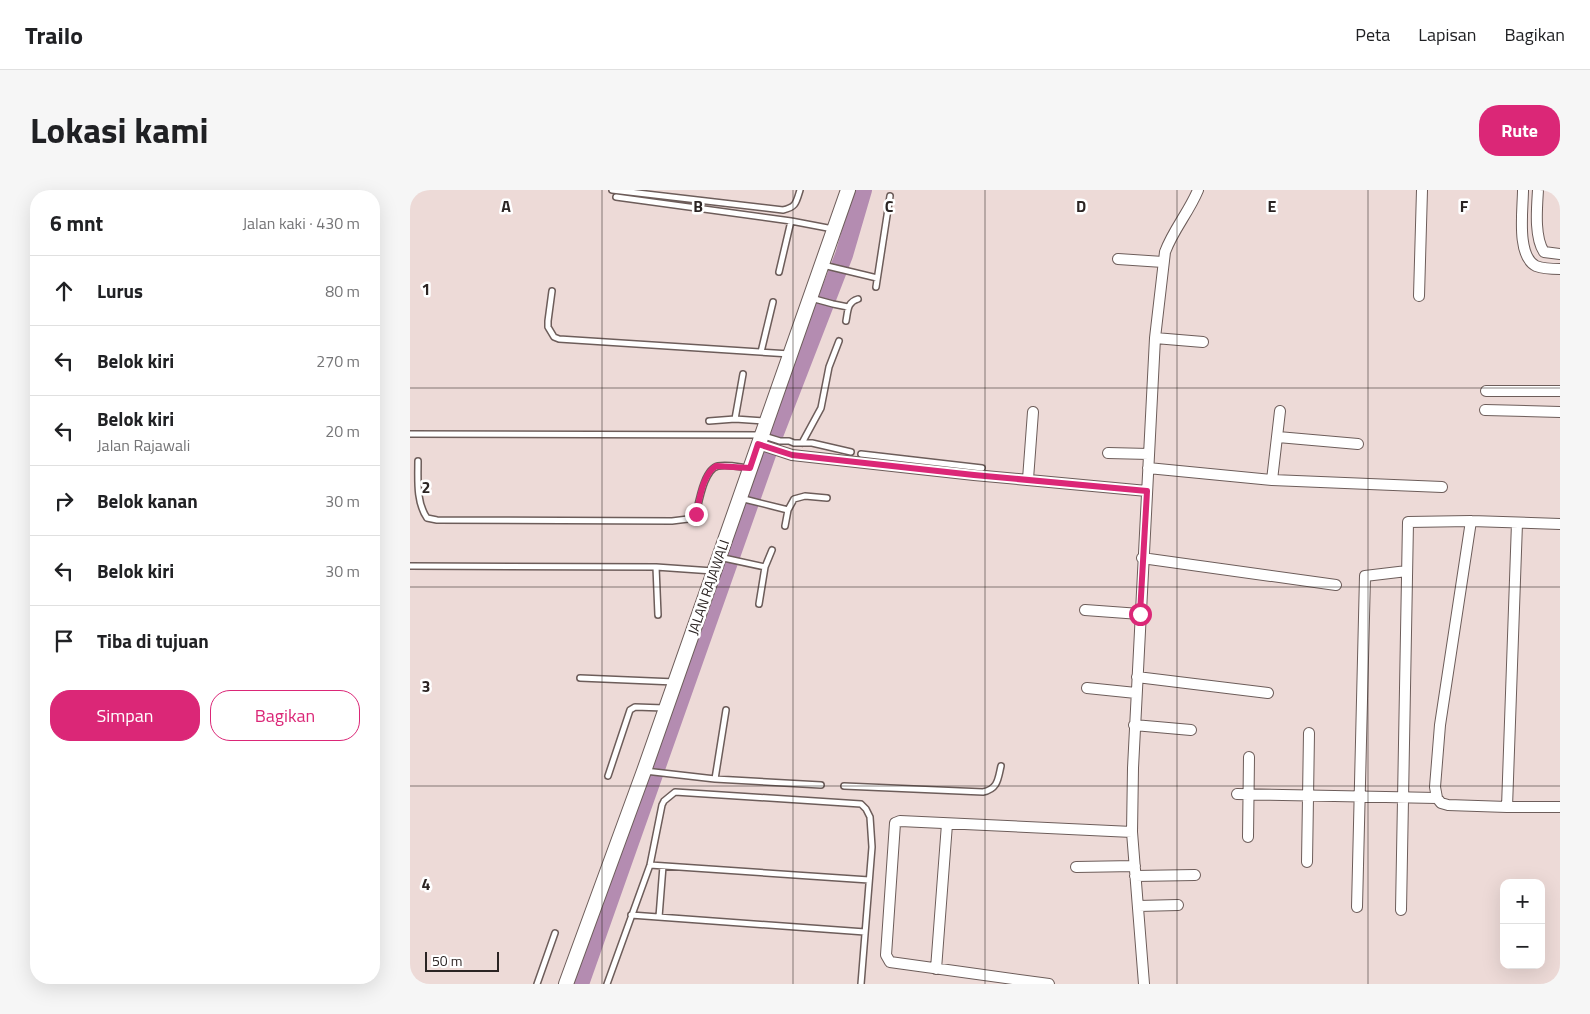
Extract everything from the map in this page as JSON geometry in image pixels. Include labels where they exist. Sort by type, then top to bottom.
[{"type":"street","name":"JALAN RAJAWALI","points":[[566,984],[647,771],[666,708],[714,571],[724,558],[743,499],[750,468],[765,441],[766,421],[790,354],[816,299],[848,190]]},
{"type":"street","points":[[1144,984],[1132,832],[1134,725],[1155,338],[1162,262],[1169,241],[1198,190]]},
{"type":"street","points":[[1419,296],[1422,190]]},
{"type":"street","points":[[1523,190],[1522,245],[1534,265],[1560,269]]},
{"type":"street","points":[[1538,190],[1537,219],[1540,246],[1544,252],[1560,254]]},
{"type":"street","points":[[1534,265],[1544,252]]},
{"type":"street","points":[[1118,259],[1162,262]]},
{"type":"street","points":[[1155,338],[1203,342]]},
{"type":"street","points":[[1486,391],[1560,391]]},
{"type":"street","points":[[1485,410],[1560,412]]},
{"type":"street","points":[[1272,480],[1280,411]]},
{"type":"street","points":[[1028,479],[1033,412]]},
{"type":"street","points":[[1278,437],[1358,444]]},
{"type":"street","points":[[765,441],[782,452],[802,456],[1147,491]]},
{"type":"street","points":[[1108,453],[1149,454]]},
{"type":"street","points":[[1148,468],[1272,480],[1442,487]]},
{"type":"street","points":[[1470,521],[1440,725],[1435,787],[1437,798],[1441,803],[1448,804],[1560,807]]},
{"type":"street","points":[[1400,910],[1408,522],[1470,521],[1560,524]]},
{"type":"street","points":[[1507,807],[1517,523]]},
{"type":"street","points":[[1142,558],[1336,585]]},
{"type":"street","points":[[1357,908],[1365,576],[1408,571]]},
{"type":"street","points":[[1085,610],[1140,614]]},
{"type":"street","points":[[1137,677],[1268,693]]},
{"type":"street","points":[[1087,688],[1136,693]]},
{"type":"street","points":[[1134,725],[1192,730]]},
{"type":"street","points":[[1307,862],[1309,733]]},
{"type":"street","points":[[1248,837],[1249,757]]},
{"type":"street","points":[[1237,794],[1437,798]]},
{"type":"street","points":[[1050,984],[1008,981],[890,962],[886,955],[895,822],[1132,832]]},
{"type":"street","points":[[936,969],[947,824]]},
{"type":"street","points":[[1076,867],[1195,876]]},
{"type":"street","points":[[1138,906],[1178,905]]},
{"type":"lane","points":[[612,190],[782,210],[795,205],[800,190]]},
{"type":"lane","points":[[876,287],[890,196]]},
{"type":"lane","points":[[616,197],[791,221],[835,230]]},
{"type":"lane","points":[[779,272],[791,221]]},
{"type":"lane","points":[[826,265],[877,278]]},
{"type":"lane","points":[[552,291],[548,327],[554,337],[559,339],[790,354]]},
{"type":"lane","points":[[816,299],[848,306]]},
{"type":"lane","points":[[846,321],[848,306],[858,299]]},
{"type":"lane","points":[[761,352],[773,302]]},
{"type":"lane","points":[[802,443],[821,408],[829,367],[839,341]]},
{"type":"lane","points":[[736,419],[743,374]]},
{"type":"lane","points":[[708,421],[736,419],[766,421]]},
{"type":"lane","points":[[410,434],[789,441],[794,443],[812,443],[851,452]]},
{"type":"lane","points":[[862,454],[982,468]]},
{"type":"lane","points":[[418,461],[419,502],[422,512],[427,518],[437,520],[672,521],[688,519],[696,514],[704,483],[712,469],[716,466],[750,468]]},
{"type":"lane","points":[[785,526],[788,510],[794,499],[805,496],[827,498]]},
{"type":"lane","points":[[743,499],[788,510]]},
{"type":"lane","points":[[759,604],[764,567],[772,550]]},
{"type":"lane","points":[[724,558],[764,567]]},
{"type":"lane","points":[[410,566],[656,567],[714,571]]},
{"type":"lane","points":[[656,567],[658,615]]},
{"type":"lane","points":[[580,678],[675,682]]},
{"type":"lane","points":[[608,776],[630,710],[636,707],[666,708]]},
{"type":"lane","points":[[716,780],[726,710]]},
{"type":"lane","points":[[844,786],[983,792],[992,790],[996,785],[1001,766]]},
{"type":"lane","points":[[647,771],[716,780],[821,785]]},
{"type":"lane","points":[[607,984],[650,865],[664,801],[675,792],[861,804],[866,808],[870,818],[872,847],[861,984]]},
{"type":"lane","points":[[650,865],[869,880]]},
{"type":"lane","points":[[659,917],[663,866]]},
{"type":"lane","points":[[631,915],[865,932]]},
{"type":"lane","points":[[537,984],[555,932]]},
{"type":"waterway","points":[[580,984],[770,446],[844,255],[863,190]]},
{"type":"route","points":[[696,514],[708,473],[716,466],[750,468],[758,444],[792,455],[974,475],[1147,491],[1140,614]]}]
